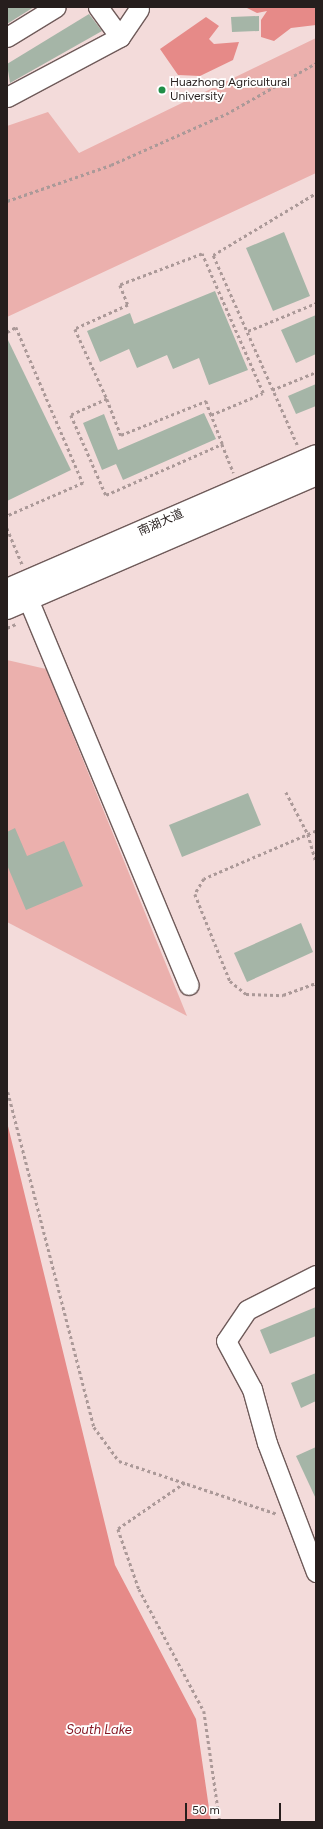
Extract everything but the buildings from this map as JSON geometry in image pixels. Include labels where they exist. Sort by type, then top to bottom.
[{"type":"main road","name":"南湖大道","points":[[7,608],[29,590],[309,450]]},
{"type":"main road","name":"南湖大道","points":[[7,590],[29,590],[316,474]]},
{"type":"street","points":[[7,37],[56,7]]},
{"type":"street","points":[[98,7],[120,37]]},
{"type":"street","points":[[8,94],[120,37],[139,9]]},
{"type":"street","points":[[29,590],[189,984]]},
{"type":"street","points":[[316,1275],[247,1310],[226,1341],[252,1390],[267,1443],[316,1572]]},
{"type":"path","points":[[7,201],[111,165],[226,114],[316,63]]},
{"type":"path","points":[[309,450],[295,446],[248,331],[213,256],[316,193]]},
{"type":"path","points":[[211,415],[263,393],[202,254],[120,285],[128,305],[75,329],[107,399],[121,435],[206,401],[211,415],[222,444],[236,478]]},
{"type":"path","points":[[248,331],[316,303]]},
{"type":"path","points":[[7,332],[16,327],[83,483],[7,516]]},
{"type":"path","points":[[272,390],[316,372]]},
{"type":"path","points":[[107,399],[71,415],[106,495],[222,444]]},
{"type":"path","points":[[7,528],[29,590]]},
{"type":"path","points":[[286,792],[308,834],[316,862]]},
{"type":"path","points":[[316,830],[204,879],[195,894],[230,981],[246,994],[283,995],[316,983]]},
{"type":"path","points":[[8,1092],[94,1427],[119,1461],[296,1520]]},
{"type":"path","points":[[185,1483],[118,1529],[139,1589],[204,1711],[220,1822]]},
{"type":"shaded area","points":[[316,38],[316,173],[7,317],[7,126],[48,112],[79,153]]},
{"type":"shaded area","points":[[7,660],[46,669],[187,1016],[7,922]]},
{"type":"water","points":[[245,7],[316,7],[316,25],[291,28],[274,41],[261,37],[261,20],[267,11],[257,13]]},
{"type":"water","points":[[206,17],[219,26],[209,39],[214,44],[239,42],[233,60],[200,76],[178,75],[160,49]]},
{"type":"water","name":"South Lake","points":[[7,1122],[115,1565],[196,1719],[211,1822],[7,1822]]},
{"type":"place","name":"Huazhong Agricultural University","points":[[162,90]]}]
